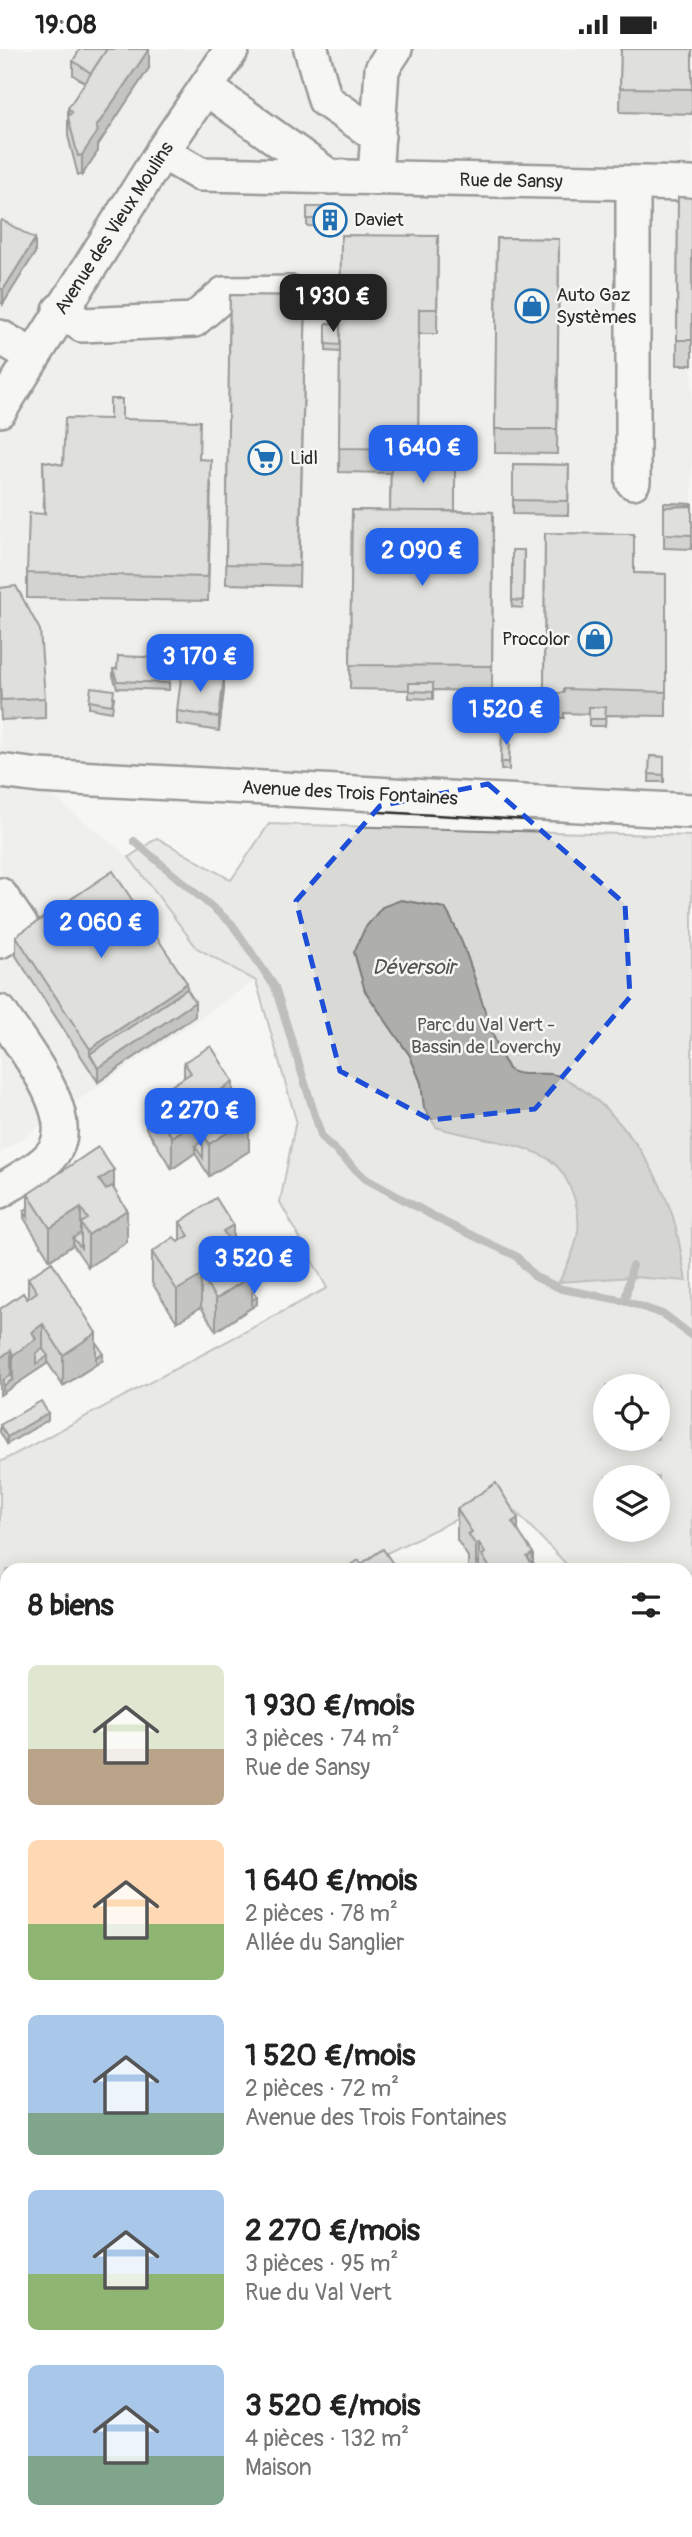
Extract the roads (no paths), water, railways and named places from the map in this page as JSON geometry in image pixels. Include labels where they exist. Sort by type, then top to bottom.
[{"type":"street","name":"Avenue des Vieux Moulins","points":[[0,410],[60,310],[232,49]]},
{"type":"street","points":[[311,49],[325,100],[378,137]]},
{"type":"street","points":[[375,178],[382,69],[395,49]]},
{"type":"street","points":[[206,88],[330,177]]},
{"type":"street","name":"Rue de Sansy","points":[[162,152],[200,174],[692,184]]},
{"type":"street","points":[[633,184],[633,482]]},
{"type":"street","points":[[60,310],[82,325],[194,320],[224,294],[292,293]]},
{"type":"street","points":[[0,337],[33,356]]},
{"type":"street","name":"Avenue des Trois Fontaines","points":[[3,774],[692,811]]},
{"type":"street","points":[[0,895],[21,926],[0,941]]},
{"type":"street","points":[[0,1012],[49,1089],[60,1122],[56,1149],[46,1161],[0,1191]]},
{"type":"water","name":"Déversoir","points":[[401,900],[445,908],[464,947],[491,1029],[508,1069],[522,1074],[550,1074],[564,1078],[598,1101],[639,1148],[668,1203],[677,1232],[686,1281],[632,1277],[559,1282],[571,1258],[578,1235],[578,1211],[560,1169],[545,1157],[521,1147],[436,1127],[424,1108],[421,1083],[410,1056],[365,991],[354,952],[365,928],[382,907]]},
{"type":"waterway","points":[[134,841],[232,924],[275,987],[322,1138],[366,1179],[444,1222],[516,1256],[535,1277],[562,1289],[625,1301],[665,1315],[692,1336]]},
{"type":"waterway","points":[[625,1301],[632,1266]]},
{"type":"place","name":"Daviet","points":[[330,220]]},
{"type":"place","name":"Auto Gaz Systèmes","points":[[532,306]]},
{"type":"place","name":"Lidl","points":[[265,458]]},
{"type":"place","name":"Procolor","points":[[595,639]]},
{"type":"park label","name":"Parc du Val Vert - Bassin de Loverchy","points":[[486,1036]]}]
